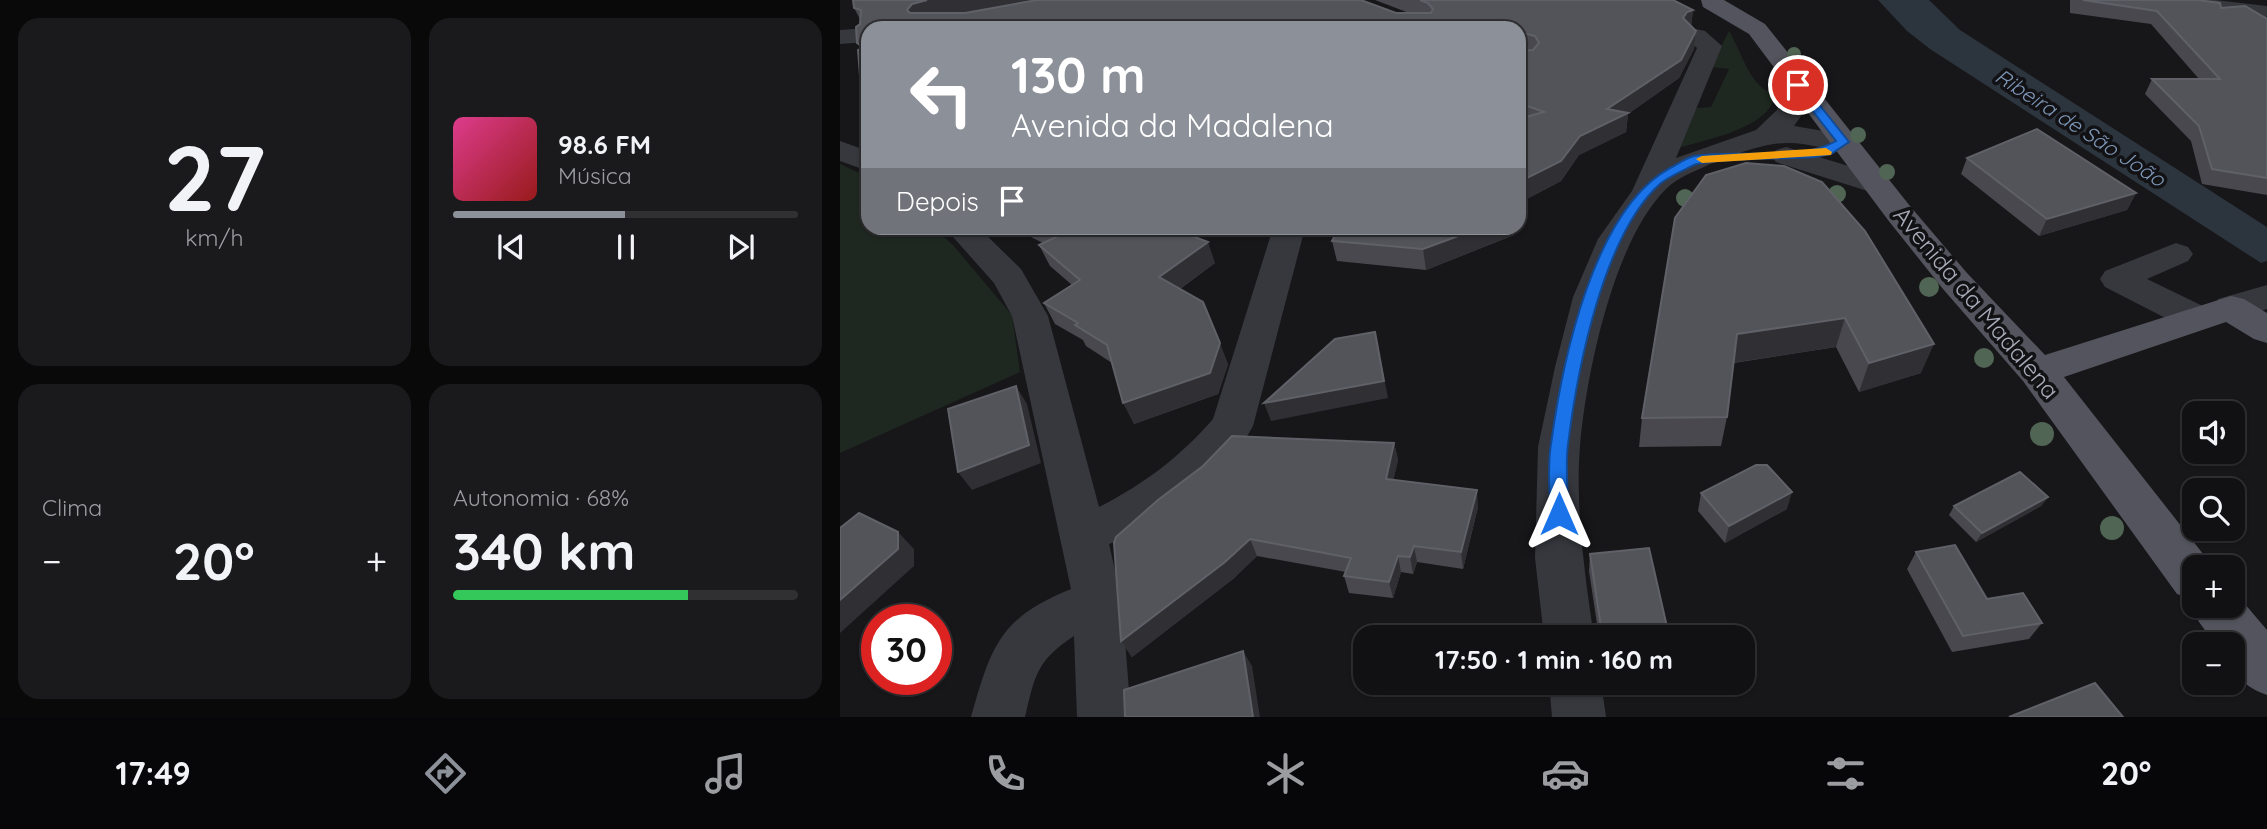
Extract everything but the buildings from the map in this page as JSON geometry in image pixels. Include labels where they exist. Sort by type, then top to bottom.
[{"type":"main road","name":"Avenida da Madalena","points":[[1707,1],[1755,12],[1798,85],[1955,281],[2036,371],[2182,563]]},
{"type":"main road","points":[[2036,371],[2231,308],[2267,330]]},
{"type":"main road","points":[[2226,618],[2267,670]]},
{"type":"street","points":[[2157,0],[2267,13]]},
{"type":"street","points":[[840,37],[861,36]]},
{"type":"street","points":[[1567,625],[1559,558],[1559,447],[1574,367],[1591,297],[1615,239],[1646,192],[1710,46],[1696,36]]},
{"type":"street","points":[[1776,146],[1787,118],[1796,104],[1798,85]]},
{"type":"street","points":[[1646,192],[1664,176],[1694,160],[1776,146],[1827,152],[1843,142]]},
{"type":"street","points":[[1776,146],[1877,184]]},
{"type":"street","points":[[840,150],[861,159]]},
{"type":"street","points":[[968,235],[1009,277],[1030,316],[1084,533],[1097,601],[1104,717]]},
{"type":"street","points":[[1084,533],[1135,511],[1157,498],[1209,453],[1233,426],[1287,235]]},
{"type":"street","points":[[2176,254],[2117,279],[2196,318]]},
{"type":"street","points":[[2231,308],[2267,298]]},
{"type":"street","points":[[998,717],[1010,673],[1020,652],[1063,615],[1097,601]]},
{"type":"street","points":[[1576,695],[1579,717]]},
{"type":"shaded area","points":[[1729,31],[1751,75],[1770,92],[1773,102],[1767,112],[1744,127],[1675,149],[1695,108],[1711,107],[1729,69],[1711,67]]},
{"type":"shaded area","points":[[840,164],[861,174],[861,235],[942,235],[953,245],[1012,315],[1020,372],[840,453]]},
{"type":"water","name":"Ribeira de São João","points":[[1878,0],[1929,0],[1960,30],[2267,227],[2267,261],[2261,263],[1930,49],[1907,31]]},
{"type":"slow traffic","points":[[1702,159],[1826,152]]},
{"type":"route","points":[[1559,514],[1559,447],[1574,367],[1591,297],[1615,239],[1657,180],[1694,160],[1815,154],[1827,152],[1843,142],[1798,85]]}]
